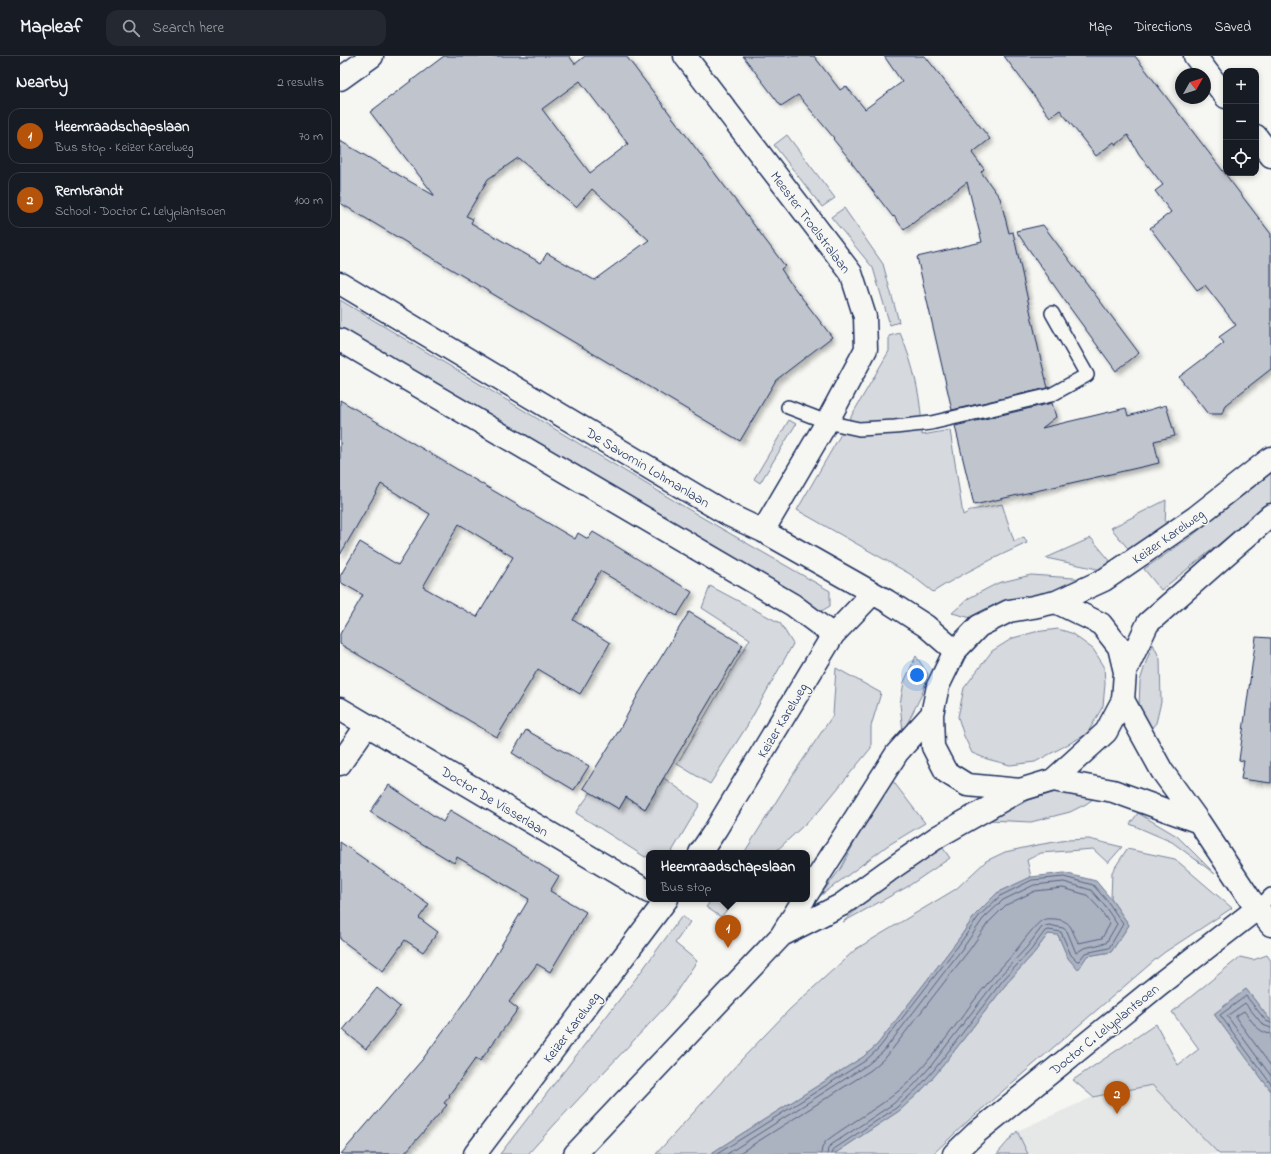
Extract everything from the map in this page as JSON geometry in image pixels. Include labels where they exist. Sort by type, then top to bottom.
[{"type":"street","points":[[340,80],[372,56]]},
{"type":"street","name":"Meester Troelstralaan","points":[[685,56],[851,273],[865,317],[866,349],[827,422],[764,531]]},
{"type":"street","points":[[1195,56],[1223,92]]},
{"type":"street","points":[[1259,140],[1271,156]]},
{"type":"street","name":"De Savornin Lohmanlaan","points":[[340,283],[729,515],[764,531],[873,593],[926,626],[955,650]]},
{"type":"street","points":[[340,340],[793,605],[833,635]]},
{"type":"street","name":"Keizer Karelweg","points":[[1020,790],[967,785],[946,772],[933,746],[932,714],[938,686],[955,650],[979,626],[1009,611],[1056,602],[1104,580],[1196,517],[1271,458]]},
{"type":"street","points":[[1125,672],[1148,623],[1271,515]]},
{"type":"street","name":"Keizer Karelweg","points":[[702,850],[833,635],[873,593]]},
{"type":"street","points":[[781,936],[841,905],[939,836],[1020,790],[1053,780],[1106,732],[1124,700],[1125,672],[1119,647],[1101,624],[1056,602]]},
{"type":"street","points":[[1124,700],[1162,771],[1199,822],[1264,901],[1271,925]]},
{"type":"street","name":"Doctor De Visserlaan","points":[[340,709],[646,890]]},
{"type":"street","points":[[810,889],[897,753],[932,714]]},
{"type":"street","points":[[340,764],[367,725]]},
{"type":"street","points":[[1053,780],[1113,791],[1199,822]]},
{"type":"street","name":"Doctor C. Lelyplantsoen","points":[[954,1154],[976,1133],[1264,901]]},
{"type":"street","name":"Keizer Karelweg","points":[[475,1154],[657,902]]},
{"type":"street","points":[[575,1154],[781,936],[802,902]]},
{"type":"lane","points":[[788,407],[827,422],[859,428],[895,427],[931,423],[1051,395],[1087,375],[1052,313]]},
{"type":"shaded area","points":[[787,135],[835,198],[822,207],[774,145]]},
{"type":"shaded area","points":[[844,208],[883,264],[899,322],[890,325],[873,268],[831,217]]},
{"type":"shaded area","points":[[340,300],[703,518],[830,591],[830,606],[818,613],[340,329]]},
{"type":"shaded area","points":[[900,333],[913,370],[919,396],[922,435],[950,430],[963,515],[972,510],[1002,504],[1014,541],[1024,537],[1027,543],[979,566],[933,592],[910,574],[797,510],[889,351],[889,336]]},
{"type":"shaded area","points":[[789,420],[796,424],[760,483],[754,479]]},
{"type":"shaded area","points":[[1271,472],[1271,503],[1161,590],[1144,569],[1188,539]]},
{"type":"shaded area","points":[[1166,500],[1165,527],[1130,551],[1111,528]]},
{"type":"shaded area","points":[[1091,538],[1112,563],[1102,570],[1046,558]]},
{"type":"shaded area","points":[[1031,575],[1088,579],[1057,593],[975,619],[952,613],[969,598],[998,583]]},
{"type":"shaded area","points":[[710,586],[780,623],[793,644],[747,726],[710,784],[677,764],[750,639],[702,608]]},
{"type":"shaded area","points":[[1058,629],[1071,633],[1093,649],[1104,666],[1105,684],[1103,706],[1087,734],[1035,762],[1010,765],[987,759],[972,753],[964,736],[958,717],[964,688],[992,651],[1013,638],[1035,632]]},
{"type":"shaded area","points":[[1153,644],[1160,659],[1161,702],[1156,723],[1150,730],[1139,706],[1140,681]]},
{"type":"shaded area","points":[[916,656],[928,674],[922,694],[903,732],[900,704],[904,682]]},
{"type":"shaded area","points":[[836,668],[881,693],[871,726],[871,748],[820,810],[777,850],[746,850],[794,773],[833,715]]},
{"type":"shaded area","points":[[889,776],[925,823],[887,846],[820,896],[841,868]]},
{"type":"shaded area","points":[[664,778],[700,804],[673,850],[646,850],[645,857],[576,813],[591,792],[619,809],[626,797],[645,809]]},
{"type":"shaded area","points":[[1066,789],[1100,794],[1086,804],[1070,812],[1031,822],[988,820],[1029,800]]},
{"type":"shaded area","points":[[1138,813],[1177,836],[1215,874],[1172,842],[1130,824]]},
{"type":"shaded area","points":[[1089,839],[1122,847],[1108,863],[1093,849],[1041,853],[1027,860],[1031,877],[997,893],[976,914],[958,940],[877,1045],[863,1057],[710,1154],[656,1154],[741,1060],[790,1009],[856,949],[956,889],[986,861],[1005,852],[1067,840]]},
{"type":"shaded area","points":[[940,844],[950,858],[907,887],[843,922],[865,902]]},
{"type":"shaded area","points":[[1127,849],[1175,859],[1232,908],[1156,959],[968,1121],[933,1154],[834,1154],[899,1111],[921,1091],[1048,934],[1058,935],[1068,958],[1078,969],[1087,956],[1111,952],[1129,925],[1111,899],[1112,872]]},
{"type":"shaded area","points":[[710,902],[734,902],[721,917],[706,907]]},
{"type":"shaded area","points":[[682,916],[690,922],[675,943],[697,961],[668,1004],[528,1154],[500,1154],[640,973]]},
{"type":"shaded area","points":[[1267,955],[1271,961],[1271,1021],[1246,989],[1214,1014],[1271,1091],[1271,1154],[1219,1154],[1152,1085],[1093,1097],[1073,1080],[1156,1024],[1178,1065],[1199,1049],[1172,1012],[1240,957],[1253,960]]},
{"type":"shaded area","points":[[1152,1085],[1219,1154],[1028,1154],[1017,1131],[1093,1097]]},
{"type":"shaded area","points":[[1017,1131],[1028,1154],[997,1154]]},
{"type":"water","points":[[1064,873],[1096,881],[1111,899],[1129,925],[1111,952],[1087,956],[1078,970],[1068,958],[1058,935],[1048,934],[921,1091],[899,1111],[834,1154],[710,1154],[863,1057],[877,1045],[958,940],[976,914],[997,893],[1031,877]]},
{"type":"water","points":[[1246,989],[1271,1021],[1271,1091],[1214,1014]]},
{"type":"building","points":[[444,56],[569,56],[575,64],[585,56],[626,56],[785,266],[781,269],[832,337],[776,380],[740,441],[340,203],[340,141],[435,196],[370,112]],"holes":[[[580,81],[628,144],[590,173],[542,109]],[[518,158],[576,207],[592,189],[649,240],[594,280],[547,253],[541,263],[471,223],[473,219],[466,216],[488,179]]]},
{"type":"building","points":[[743,56],[814,56],[840,90],[846,86],[865,109],[902,82],[884,56],[925,56],[990,139],[972,153],[984,169],[981,172],[1000,198],[1009,233],[1013,232],[1048,388],[952,410],[917,257],[982,242],[967,182],[904,230],[833,139],[834,138],[798,95],[781,106]]},
{"type":"building","points":[[1004,56],[1135,56],[1223,171],[1223,176],[1227,176],[1271,234],[1271,369],[1225,405],[1222,414],[1208,414],[1179,377],[1224,343],[1219,337],[1236,325],[1205,285],[1197,290],[1150,228],[1171,212],[1155,191],[1163,185],[1139,154],[1128,135],[1116,145],[1114,142],[1096,156],[1060,110],[1050,117]]},
{"type":"building","points":[[1043,225],[1139,353],[1116,371],[1016,231]]},
{"type":"building","points":[[340,400],[575,539],[578,533],[588,539],[593,532],[692,592],[677,616],[600,571],[573,620],[610,643],[580,694],[538,669],[497,737],[340,644],[340,634],[363,595],[340,582],[340,576],[360,542],[398,565],[430,514],[381,484],[340,555]],"holes":[[[459,524],[513,557],[477,617],[423,587]]]},
{"type":"building","points":[[1052,403],[1056,417],[1042,428],[1126,408],[1128,416],[1166,405],[1175,436],[1154,441],[1159,463],[974,505],[955,426]]},
{"type":"building","points":[[689,612],[743,645],[645,809],[626,797],[619,809],[583,788]]},
{"type":"building","points":[[1256,637],[1271,638],[1271,783],[1241,779],[1244,761],[1239,760]]},
{"type":"building","points":[[526,730],[589,766],[574,790],[512,753]]},
{"type":"building","points":[[389,785],[443,822],[450,810],[559,876],[550,891],[586,912],[550,972],[537,964],[509,1002],[518,1009],[480,1061],[476,1058],[444,1103],[447,1105],[404,1154],[341,1154],[422,1060],[481,979],[529,899],[457,857],[454,863],[370,812]]},
{"type":"building","points":[[340,842],[429,904],[419,918],[438,932],[423,952],[405,940],[383,971],[340,939]]},
{"type":"building","points":[[377,988],[400,1007],[366,1049],[343,1030]]},
{"type":"place","name":"Heemraadschapslaan","points":[[728,948]]},
{"type":"place","name":"Rembrandt","points":[[1117,1114]]}]
